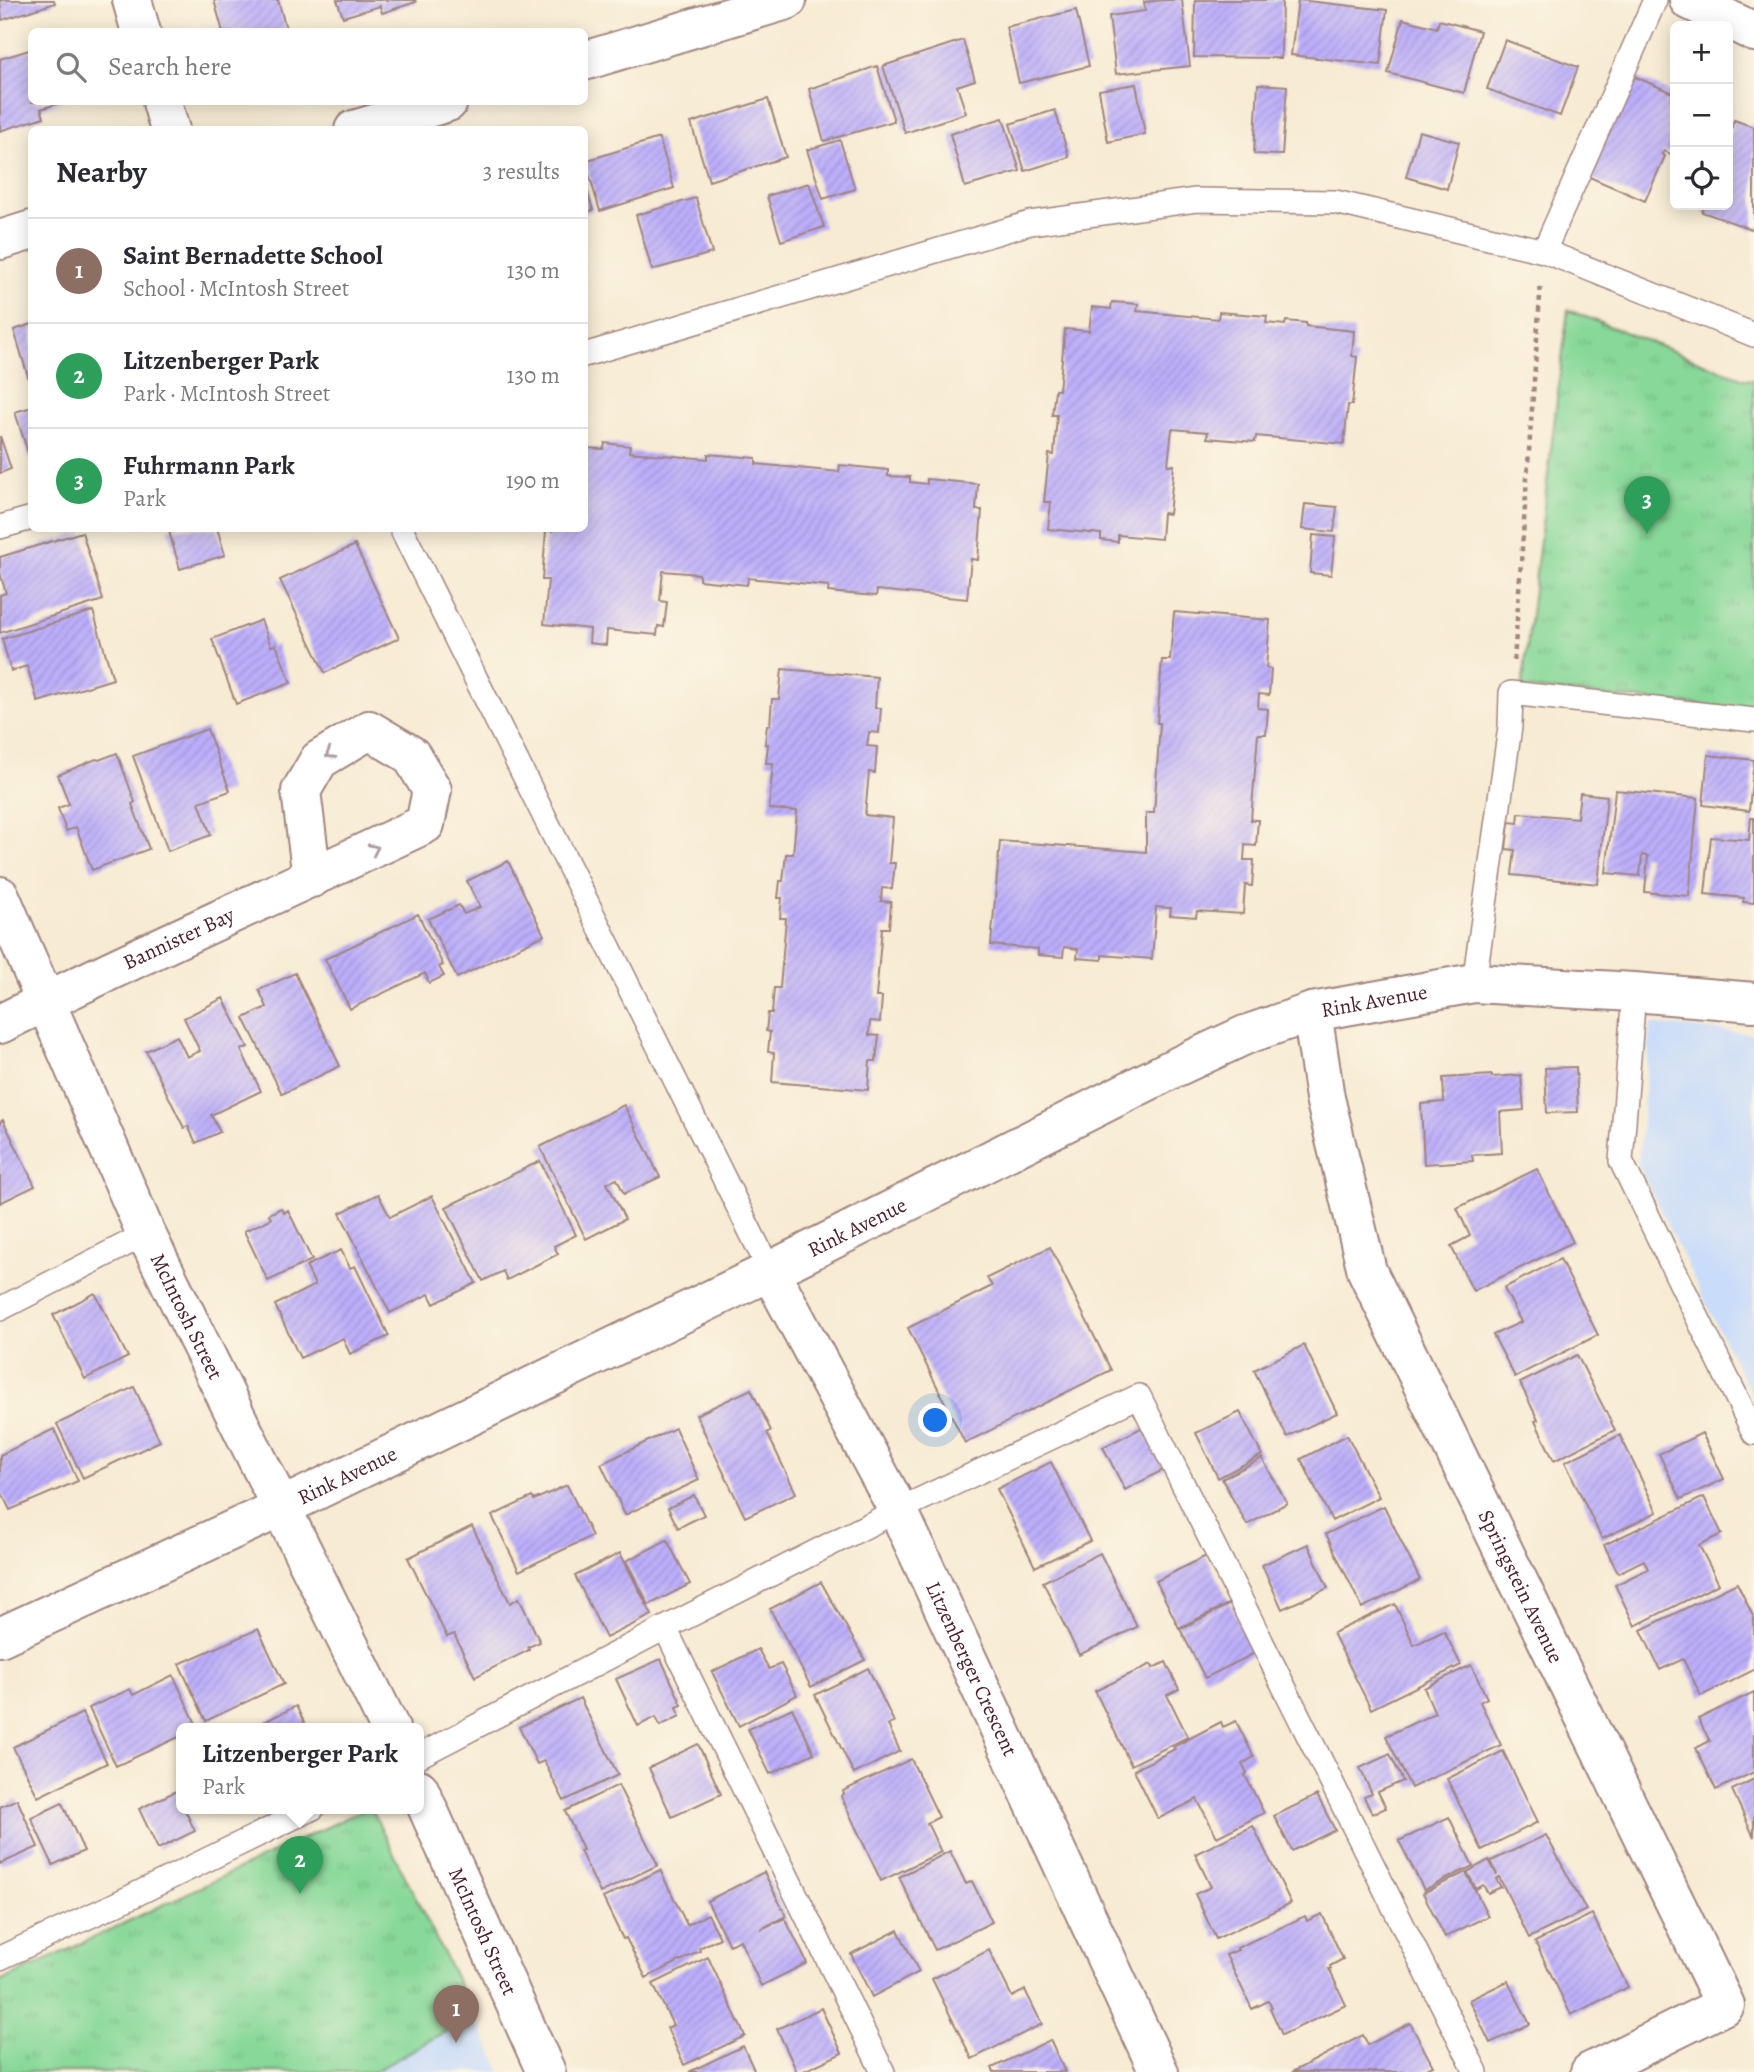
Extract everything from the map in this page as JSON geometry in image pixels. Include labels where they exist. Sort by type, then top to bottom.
[{"type":"street","points":[[132,0],[140,28]]},
{"type":"street","points":[[588,60],[787,0]]},
{"type":"street","points":[[1689,0],[1754,32]]},
{"type":"street","points":[[163,105],[169,126]]},
{"type":"street","points":[[367,126],[438,105]]},
{"type":"street","points":[[0,240],[28,231]]},
{"type":"street","name":"Bannister Bay","points":[[0,1024],[312,878]]},
{"type":"street","name":"McIntosh Street","points":[[0,896],[146,1234],[388,1723]]},
{"type":"street","name":"Rink Avenue","points":[[0,1637],[282,1507],[770,1271],[1245,1035],[1312,1012],[1474,983],[1754,1002]]},
{"type":"street","name":"Springstein Avenue","points":[[1312,1012],[1325,1098],[1367,1271],[1725,2005],[1590,2072]]},
{"type":"street","name":"Litzenberger Crescent","points":[[770,1271],[898,1510],[1159,2072]]},
{"type":"street","name":"McIntosh Street","points":[[424,1800],[546,2072]]},
{"type":"lane","points":[[1544,251],[1655,0]]},
{"type":"lane","points":[[588,354],[1030,223],[1196,200],[1335,202],[1544,251],[1754,335]]},
{"type":"lane","points":[[0,527],[28,519]]},
{"type":"lane","points":[[403,532],[770,1271]]},
{"type":"lane","points":[[1474,983],[1510,727],[1511,693],[1754,720]]},
{"type":"lane","points":[[1634,992],[1621,1161],[1754,1433]]},
{"type":"lane","points":[[0,1309],[146,1234]]},
{"type":"lane","points":[[424,1753],[898,1510],[1139,1396],[1476,2072]]},
{"type":"lane","points":[[665,1628],[883,2072]]},
{"type":"lane","points":[[0,1958],[301,1814]]},
{"type":"path","points":[[1511,693],[1544,251]]},
{"type":"shaded area","points":[[1651,1024],[1754,1034],[1754,1401],[1638,1165]]},
{"type":"shaded area","points":[[474,2015],[502,2072],[374,2072]]},
{"type":"green space","points":[[1568,310],[1744,379],[1754,380],[1754,710],[1522,688]]},
{"type":"green space","points":[[354,1814],[374,1814],[474,2015],[374,2072],[0,2072],[0,1982]]},
{"type":"building","points":[[0,0],[54,0],[55,3],[2,20]]},
{"type":"building","points":[[214,0],[278,0],[286,28],[222,28]]},
{"type":"building","points":[[337,0],[416,2],[382,13],[380,6],[343,17]]},
{"type":"building","points":[[1182,0],[1190,66],[1116,74],[1109,16],[1145,11],[1144,2]]},
{"type":"building","points":[[1195,0],[1282,0],[1281,58],[1194,57]]},
{"type":"building","points":[[1298,0],[1387,10],[1380,65],[1291,55]]},
{"type":"building","points":[[1076,10],[1089,66],[1019,83],[1006,27]]},
{"type":"building","points":[[1403,19],[1437,28],[1439,20],[1480,31],[1464,93],[1388,73]]},
{"type":"building","points":[[963,40],[975,80],[957,86],[966,113],[905,133],[883,66]]},
{"type":"building","points":[[1505,40],[1578,67],[1560,116],[1487,89]]},
{"type":"building","points":[[28,50],[28,105],[54,105],[41,109],[44,117],[0,131],[0,59]]},
{"type":"building","points":[[877,66],[894,121],[824,141],[809,89]]},
{"type":"building","points":[[1631,75],[1670,92],[1670,154],[1664,151],[1662,154],[1665,156],[1645,201],[1587,176]]},
{"type":"building","points":[[1136,84],[1145,134],[1108,142],[1099,90]]},
{"type":"building","points":[[1258,84],[1287,86],[1282,155],[1254,154]]},
{"type":"building","points":[[768,99],[786,157],[709,181],[691,123]]},
{"type":"building","points":[[1055,110],[1069,157],[1025,171],[1010,124]]},
{"type":"building","points":[[1003,118],[1020,171],[965,187],[950,134]]},
{"type":"building","points":[[1734,120],[1754,127],[1754,230],[1702,212],[1733,210]]},
{"type":"building","points":[[1419,131],[1459,142],[1447,189],[1406,177]]},
{"type":"building","points":[[659,138],[674,188],[600,211],[588,171],[588,160]]},
{"type":"building","points":[[840,140],[855,189],[823,199],[807,150]]},
{"type":"building","points":[[809,183],[824,227],[781,241],[767,196]]},
{"type":"building","points":[[588,193],[593,210],[588,212]]},
{"type":"building","points":[[696,198],[712,253],[652,270],[636,215]]},
{"type":"building","points":[[1112,302],[1138,304],[1137,311],[1218,319],[1219,312],[1267,316],[1266,323],[1285,325],[1286,321],[1354,331],[1352,356],[1357,357],[1352,405],[1348,405],[1344,444],[1256,436],[1255,442],[1207,438],[1208,432],[1172,429],[1168,465],[1174,465],[1169,514],[1163,513],[1161,539],[1118,535],[1118,542],[1101,540],[1101,534],[1048,529],[1051,502],[1044,502],[1049,454],[1054,455],[1057,415],[1052,415],[1055,390],[1059,390],[1065,329],[1089,331],[1092,307],[1111,309]]},
{"type":"building","points":[[28,325],[28,377],[14,330]]},
{"type":"building","points":[[28,408],[28,453],[15,412]]},
{"type":"building","points":[[0,436],[11,469],[0,473]]},
{"type":"building","points":[[605,443],[630,446],[629,452],[708,459],[708,454],[756,458],[756,464],[839,472],[840,465],[888,470],[888,476],[910,477],[910,482],[927,484],[927,479],[978,484],[976,510],[982,510],[978,560],[971,559],[967,599],[877,590],[876,596],[828,592],[829,586],[748,578],[747,585],[699,580],[699,574],[663,571],[660,601],[667,602],[664,627],[658,626],[657,635],[607,630],[606,645],[589,643],[590,629],[544,624],[548,580],[542,580],[546,532],[588,532],[588,448],[604,449]]},
{"type":"building","points":[[1305,504],[1337,507],[1334,532],[1302,529]]},
{"type":"building","points":[[82,532],[103,600],[0,633],[0,595],[6,593],[0,573],[0,557]]},
{"type":"building","points":[[169,532],[218,532],[225,555],[180,569]]},
{"type":"building","points":[[1313,535],[1335,537],[1331,575],[1310,573]]},
{"type":"building","points":[[355,545],[399,638],[325,673],[280,580]]},
{"type":"building","points":[[93,611],[113,679],[38,702],[27,666],[11,671],[2,639]]},
{"type":"building","points":[[1174,612],[1270,620],[1266,668],[1271,669],[1269,695],[1259,694],[1258,708],[1268,709],[1266,734],[1258,734],[1251,820],[1258,820],[1256,846],[1245,845],[1244,860],[1254,860],[1252,886],[1245,885],[1243,914],[1197,911],[1196,917],[1170,915],[1171,908],[1156,907],[1152,959],[1102,955],[1102,960],[1077,958],[1078,949],[1064,947],[1063,957],[1038,955],[1038,949],[991,945],[1000,841],[1146,852],[1146,813],[1154,813],[1162,660],[1170,660]]},
{"type":"building","points":[[261,620],[271,646],[276,645],[291,683],[236,704],[212,639]]},
{"type":"building","points":[[782,669],[877,677],[875,708],[881,708],[879,733],[869,732],[867,746],[877,747],[875,773],[869,772],[865,815],[893,818],[889,863],[895,863],[892,889],[882,888],[881,901],[891,902],[889,928],[882,928],[876,997],[882,997],[880,1022],[870,1021],[869,1035],[879,1036],[876,1061],[870,1061],[868,1090],[772,1082],[774,1053],[768,1052],[770,1032],[766,1031],[768,1013],[772,1013],[774,988],[780,988],[786,918],[780,918],[782,898],[778,898],[786,854],[793,854],[797,811],[769,809],[773,763],[766,763],[768,744],[765,744],[772,699],[779,699]]},
{"type":"building","points":[[207,729],[230,791],[199,802],[211,835],[168,851],[133,756]]},
{"type":"building","points":[[117,753],[149,849],[92,870],[76,827],[66,831],[58,808],[69,804],[58,775]]},
{"type":"building","points":[[1708,755],[1754,760],[1749,811],[1703,805]]},
{"type":"building","points":[[1615,790],[1698,798],[1689,896],[1645,892],[1648,856],[1642,855],[1640,876],[1606,873]]},
{"type":"building","points":[[1580,793],[1607,796],[1598,884],[1512,875],[1515,850],[1506,849],[1509,822],[1518,823],[1519,813],[1577,818]]},
{"type":"building","points":[[1751,818],[1754,818],[1754,903],[1743,902],[1744,898],[1705,894],[1711,837],[1749,840]]},
{"type":"building","points":[[508,861],[544,935],[457,978],[428,919],[459,905],[464,914],[480,907],[467,881]]},
{"type":"building","points":[[418,914],[443,965],[439,967],[444,976],[429,983],[425,973],[350,1009],[325,959]]},
{"type":"building","points":[[295,973],[340,1066],[282,1094],[244,1018],[267,1007],[259,990]]},
{"type":"building","points":[[223,998],[248,1047],[241,1050],[261,1091],[211,1115],[220,1132],[196,1143],[188,1126],[184,1128],[146,1051],[177,1036],[187,1057],[200,1051],[184,1018]]},
{"type":"building","points":[[1576,1067],[1578,1112],[1547,1113],[1545,1068]]},
{"type":"building","points":[[1521,1075],[1524,1110],[1500,1112],[1502,1153],[1472,1155],[1473,1161],[1424,1164],[1421,1104],[1444,1102],[1443,1078]]},
{"type":"building","points":[[624,1105],[660,1177],[624,1194],[617,1179],[607,1183],[625,1219],[586,1239],[540,1147]]},
{"type":"building","points":[[3,1120],[35,1186],[0,1203],[0,1122]]},
{"type":"building","points":[[540,1161],[576,1235],[554,1246],[558,1254],[507,1280],[503,1271],[483,1281],[446,1207]]},
{"type":"building","points":[[1537,1169],[1573,1242],[1473,1291],[1451,1246],[1470,1236],[1457,1208]]},
{"type":"building","points":[[378,1194],[390,1217],[432,1196],[476,1283],[434,1304],[429,1294],[390,1313],[340,1213]]},
{"type":"building","points":[[281,1208],[284,1213],[288,1210],[312,1260],[268,1281],[244,1231],[271,1219],[269,1214]]},
{"type":"building","points":[[1050,1247],[1111,1370],[965,1443],[908,1328],[992,1286],[987,1278]]},
{"type":"building","points":[[341,1250],[350,1268],[355,1266],[389,1336],[350,1354],[343,1338],[300,1358],[275,1305],[315,1285],[306,1266]]},
{"type":"building","points":[[1560,1259],[1598,1335],[1515,1377],[1493,1335],[1521,1322],[1504,1288]]},
{"type":"building","points":[[95,1293],[128,1357],[85,1379],[53,1315]]},
{"type":"building","points":[[1304,1345],[1337,1413],[1287,1437],[1254,1370]]},
{"type":"building","points":[[1577,1355],[1615,1430],[1554,1461],[1520,1383]]},
{"type":"building","points":[[134,1387],[160,1441],[83,1478],[57,1424]]},
{"type":"building","points":[[751,1389],[771,1431],[767,1433],[796,1493],[745,1517],[696,1415]]},
{"type":"building","points":[[1240,1412],[1262,1455],[1218,1478],[1196,1433]]},
{"type":"building","points":[[1143,1427],[1165,1469],[1125,1490],[1103,1447]]},
{"type":"building","points":[[675,1428],[699,1480],[625,1515],[601,1464]]},
{"type":"building","points":[[54,1429],[78,1481],[10,1510],[0,1489],[0,1455]]},
{"type":"building","points":[[1702,1433],[1724,1479],[1681,1499],[1659,1454]]},
{"type":"building","points":[[1347,1435],[1379,1497],[1332,1521],[1301,1459]]},
{"type":"building","points":[[1620,1435],[1657,1512],[1602,1539],[1565,1462]]},
{"type":"building","points":[[1262,1458],[1287,1503],[1247,1525],[1222,1479]]},
{"type":"building","points":[[1051,1462],[1090,1541],[1035,1567],[997,1489]]},
{"type":"building","points":[[567,1485],[592,1536],[519,1571],[492,1516],[532,1497],[534,1500]]},
{"type":"building","points":[[694,1495],[704,1515],[678,1528],[668,1508]]},
{"type":"building","points":[[1704,1497],[1722,1534],[1699,1545],[1719,1584],[1635,1626],[1615,1585],[1648,1569],[1644,1560],[1618,1573],[1604,1545]]},
{"type":"building","points":[[1384,1506],[1420,1580],[1362,1608],[1326,1534]]},
{"type":"building","points":[[472,1526],[510,1603],[519,1598],[540,1642],[475,1677],[454,1634],[447,1637],[408,1558]]},
{"type":"building","points":[[667,1540],[690,1584],[649,1605],[626,1561]]},
{"type":"building","points":[[1308,1544],[1328,1588],[1282,1609],[1262,1565]]},
{"type":"building","points":[[620,1553],[652,1615],[606,1638],[575,1576]]},
{"type":"building","points":[[1100,1553],[1137,1627],[1079,1655],[1043,1582]]},
{"type":"building","points":[[1206,1556],[1230,1603],[1179,1628],[1156,1581]]},
{"type":"building","points":[[821,1582],[865,1660],[811,1687],[770,1609]]},
{"type":"building","points":[[1737,1583],[1754,1618],[1754,1670],[1701,1696],[1683,1659],[1660,1670],[1641,1630]]},
{"type":"building","points":[[1230,1604],[1255,1653],[1205,1678],[1180,1629]]},
{"type":"building","points":[[1395,1604],[1414,1645],[1444,1631],[1461,1665],[1371,1709],[1333,1633]]},
{"type":"building","points":[[258,1629],[284,1684],[206,1721],[179,1664]]},
{"type":"building","points":[[758,1649],[769,1669],[781,1664],[797,1695],[739,1726],[712,1672]]},
{"type":"building","points":[[661,1659],[682,1705],[677,1707],[680,1716],[660,1726],[656,1717],[638,1726],[616,1679]]},
{"type":"building","points":[[1166,1662],[1179,1689],[1167,1695],[1188,1737],[1131,1765],[1095,1691],[1151,1664],[1153,1668]]},
{"type":"building","points":[[1471,1665],[1487,1698],[1480,1702],[1501,1745],[1411,1788],[1386,1736],[1435,1713],[1424,1688]]},
{"type":"building","points":[[868,1668],[894,1722],[888,1725],[900,1751],[854,1774],[815,1695]]},
{"type":"building","points":[[173,1675],[196,1723],[176,1723],[176,1738],[116,1766],[89,1708],[130,1689],[133,1695]]},
{"type":"building","points":[[1754,1692],[1754,1772],[1716,1790],[1696,1748],[1710,1741],[1698,1719]]},
{"type":"building","points":[[580,1698],[618,1775],[564,1801],[544,1761],[537,1764],[519,1727]]},
{"type":"building","points":[[296,1706],[304,1723],[262,1723]]},
{"type":"building","points":[[792,1708],[814,1753],[770,1774],[748,1729]]},
{"type":"building","points":[[82,1713],[107,1763],[38,1797],[13,1747]]},
{"type":"building","points":[[1236,1721],[1254,1757],[1242,1764],[1247,1773],[1245,1775],[1264,1813],[1217,1837],[1197,1799],[1158,1819],[1134,1770],[1221,1722],[1223,1727]]},
{"type":"building","points":[[698,1744],[721,1794],[672,1817],[649,1768]]},
{"type":"building","points":[[1503,1751],[1538,1822],[1482,1850],[1447,1779]]},
{"type":"building","points":[[1390,1754],[1403,1781],[1378,1792],[1386,1808],[1372,1814],[1364,1797],[1372,1794],[1360,1768]]},
{"type":"building","points":[[911,1759],[939,1817],[927,1823],[941,1852],[881,1881],[841,1796],[843,1791]]},
{"type":"building","points":[[1754,1779],[1754,1837],[1732,1790]]},
{"type":"building","points":[[618,1785],[658,1865],[600,1893],[565,1811]]},
{"type":"building","points":[[176,1791],[176,1814],[187,1814],[195,1831],[158,1849],[139,1809]]},
{"type":"building","points":[[1317,1795],[1335,1830],[1292,1851],[1274,1816]]},
{"type":"building","points":[[17,1799],[38,1847],[0,1864],[0,1807]]},
{"type":"building","points":[[62,1803],[84,1851],[53,1865],[31,1818]]},
{"type":"building","points":[[1449,1817],[1473,1866],[1424,1890],[1399,1841]]},
{"type":"building","points":[[1253,1826],[1291,1903],[1216,1939],[1195,1894],[1211,1887],[1195,1854]]},
{"type":"building","points":[[1546,1835],[1586,1910],[1529,1938],[1499,1877],[1496,1879],[1501,1887],[1488,1893],[1483,1885],[1476,1889],[1467,1872],[1489,1860],[1497,1875],[1491,1861]]},
{"type":"building","points":[[950,1851],[966,1884],[972,1881],[992,1922],[935,1950],[899,1877]]},
{"type":"building","points":[[660,1870],[687,1925],[708,1914],[720,1938],[646,1978],[603,1898]]},
{"type":"building","points":[[764,1872],[786,1916],[761,1929],[785,1918],[807,1963],[761,1986],[740,1940],[729,1945],[707,1901]]},
{"type":"building","points":[[1466,1872],[1488,1916],[1445,1937],[1423,1893]]},
{"type":"building","points":[[1322,1914],[1343,1959],[1329,1969],[1346,2005],[1282,2035],[1268,2001],[1252,2009],[1226,1955],[1305,1916],[1307,1921]]},
{"type":"building","points":[[1592,1914],[1628,1987],[1571,2015],[1535,1942]]},
{"type":"building","points":[[898,1930],[919,1972],[872,1997],[851,1954]]},
{"type":"building","points":[[989,1950],[1012,1997],[1025,1990],[1042,2024],[972,2059],[932,1979]]},
{"type":"building","points":[[708,1957],[745,2036],[684,2065],[667,2028],[673,2025],[653,1984]]},
{"type":"building","points":[[1508,1981],[1530,2024],[1490,2043],[1469,2000]]},
{"type":"building","points":[[821,2008],[842,2053],[797,2072],[777,2029]]},
{"type":"building","points":[[1410,2023],[1433,2066],[1421,2072],[1292,2072],[1363,2035],[1368,2045]]},
{"type":"building","points":[[1050,2040],[1065,2072],[994,2072],[992,2068]]},
{"type":"building","points":[[743,2046],[755,2072],[689,2072]]},
{"type":"place","name":"Fuhrmann Park","points":[[1647,534]]},
{"type":"place","name":"Litzenberger Park","points":[[300,1894]]},
{"type":"place","name":"Saint Bernadette School","points":[[456,2043]]}]
